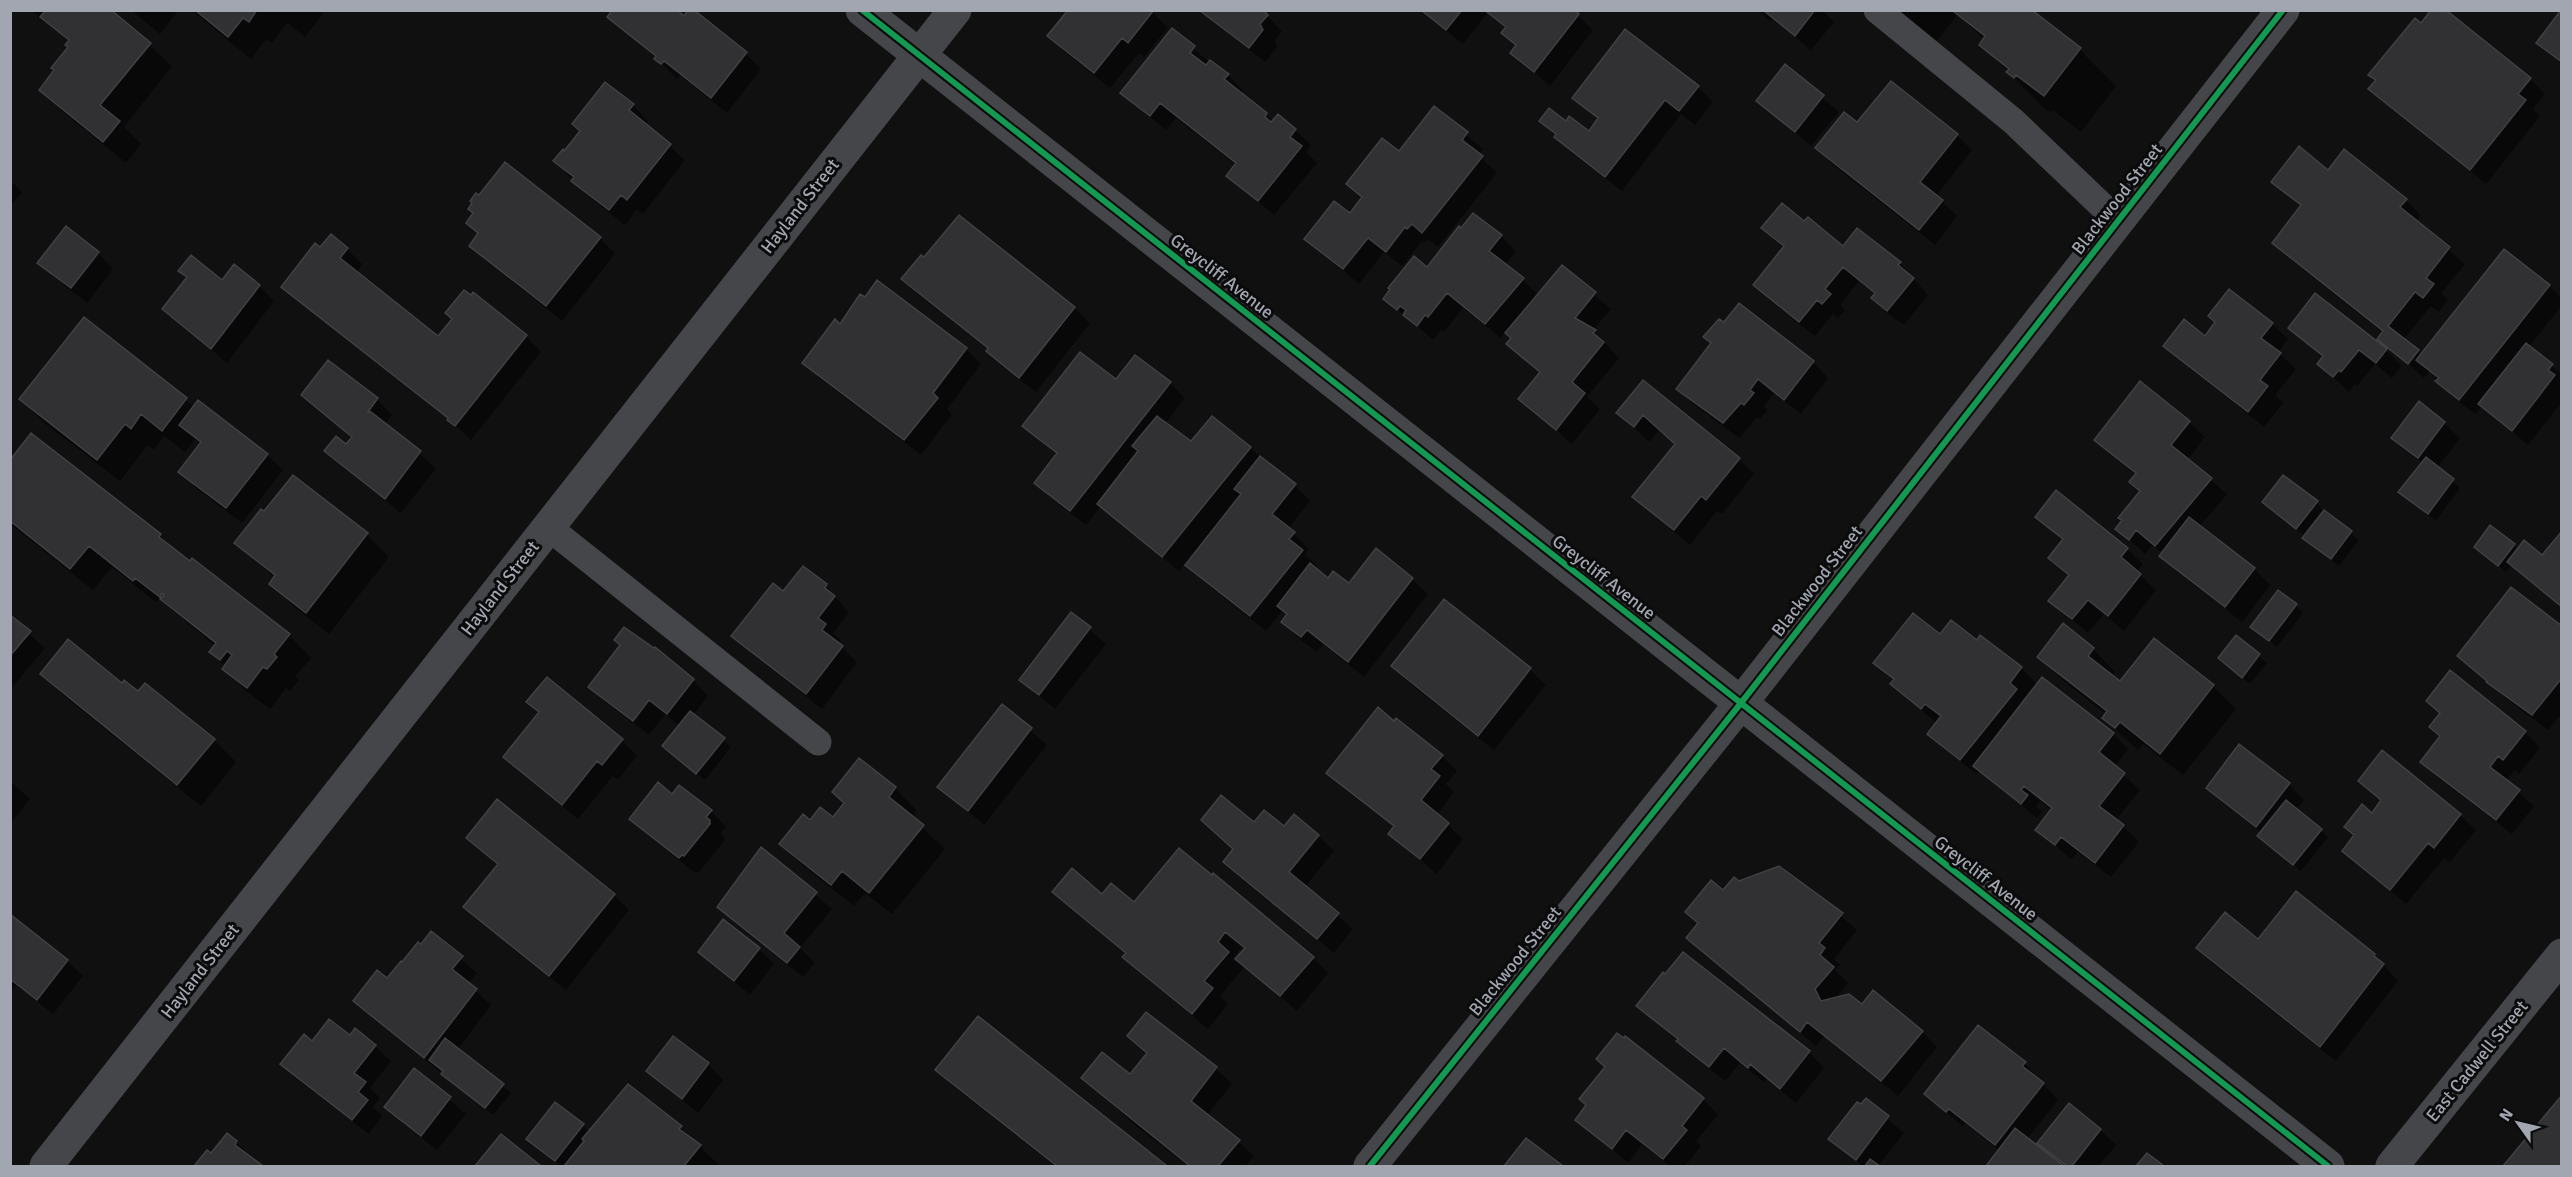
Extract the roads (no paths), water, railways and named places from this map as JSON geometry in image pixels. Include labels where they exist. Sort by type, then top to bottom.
[{"type":"street","name":"Greycliff Avenue","points":[[862,10],[2328,1167]]},
{"type":"street","name":"Hayland Street","points":[[46,1167],[955,10]]},
{"type":"street","name":"Blackwood Street","points":[[1370,1167],[1741,703],[2283,10]]},
{"type":"street","name":"East Cadwell Street","points":[[2392,1167],[2562,955]]},
{"type":"lane","points":[[1877,10],[2013,122],[2118,221]]},
{"type":"lane","points":[[549,527],[818,742]]}]
